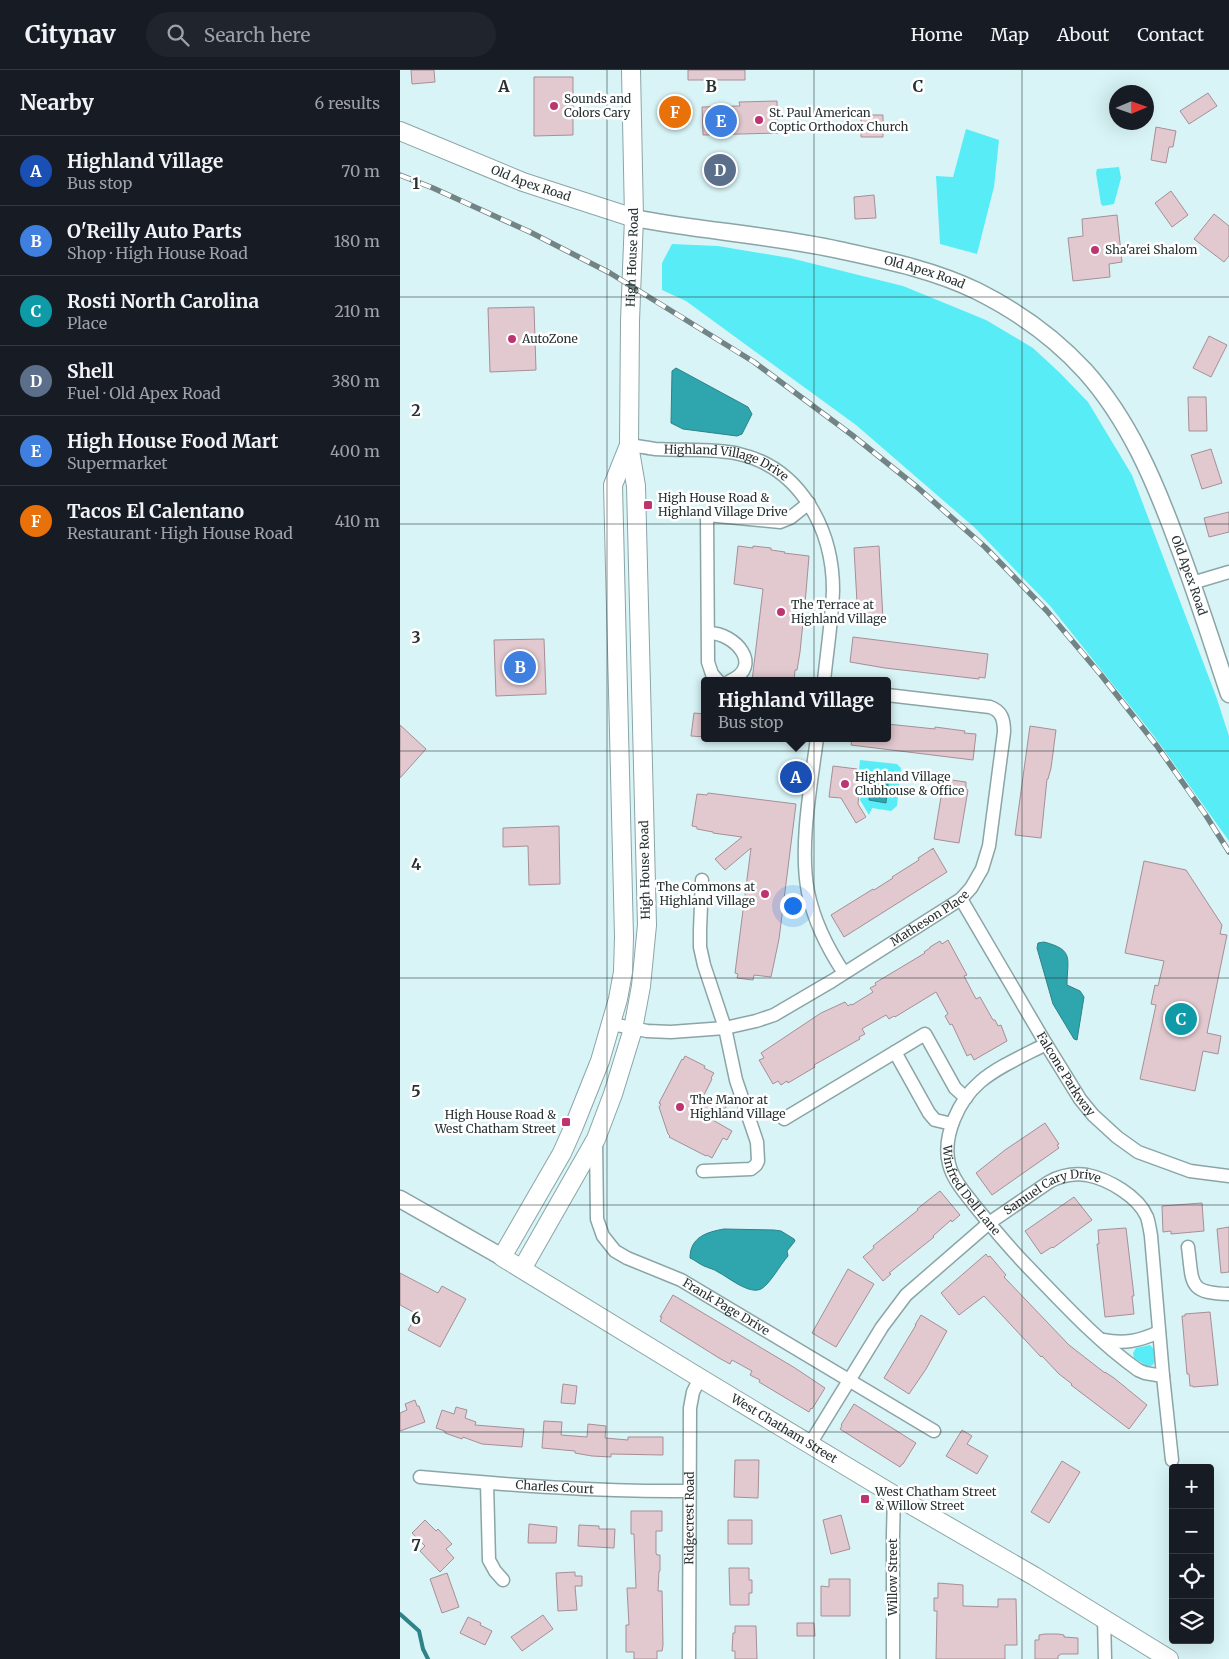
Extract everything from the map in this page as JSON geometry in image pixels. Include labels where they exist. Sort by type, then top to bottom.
[{"type":"main road","name":"High House Road","points":[[522,1268],[596,1139],[613,1094],[633,1029],[641,986],[646,924],[636,486],[629,445],[630,321],[634,218],[632,70]]},
{"type":"main road","name":"Old Apex Road","points":[[400,131],[523,182],[634,218]]},
{"type":"main road","name":"High House Road","points":[[502,1257],[548,1179],[570,1135],[597,1069],[612,1024],[623,972],[624,937],[613,486],[629,445]]},
{"type":"main road","name":"West Chatham Street","points":[[502,1257],[894,1495],[1104,1618],[1169,1659]]},
{"type":"street","name":"Old Apex Road","points":[[634,218],[837,249],[905,265],[976,291],[1010,309],[1040,329],[1075,361],[1097,386],[1116,412],[1146,464],[1192,583],[1229,694]]},
{"type":"street","name":"Highland Village Drive","points":[[629,445],[655,449],[718,451],[754,458],[767,464],[789,480],[809,503],[824,534],[832,576],[831,616],[824,677]]},
{"type":"street","points":[[715,677],[709,667],[707,516],[780,522],[790,518],[809,503]]},
{"type":"street","points":[[1192,583],[1229,572]]},
{"type":"street","points":[[709,633],[716,633],[730,639],[744,654],[745,666],[742,673],[736,677]]},
{"type":"street","name":"Matheson Place","points":[[612,1024],[633,1029],[672,1032],[725,1028],[774,1015],[961,900],[971,888],[982,869],[989,846],[1004,732],[1002,719],[998,711],[990,707],[891,695]]},
{"type":"street","points":[[817,742],[807,824],[806,879],[816,919],[825,940],[844,973]]},
{"type":"street","points":[[702,880],[700,947],[725,1028],[736,1080],[757,1142],[758,1161],[754,1168],[748,1170],[702,1171]]},
{"type":"street","name":"Falcone Parkway","points":[[961,900],[1046,1044],[1093,1115],[1117,1137],[1138,1152],[1190,1171],[1229,1176]]},
{"type":"street","points":[[784,1119],[924,1034],[956,1088],[966,1098]]},
{"type":"street","name":"Winfred Dell Lane","points":[[1046,1044],[981,1081],[966,1098],[952,1124],[949,1142],[949,1164],[955,1179],[989,1223],[1076,1316],[1138,1370],[1144,1373],[1163,1376]]},
{"type":"street","points":[[895,1052],[935,1120],[952,1124]]},
{"type":"street","name":"Frank Page Drive","points":[[596,1139],[597,1219],[603,1236],[615,1251],[627,1258],[681,1280],[934,1431]]},
{"type":"street","name":"Samuel Cary Drive","points":[[810,1444],[888,1317],[906,1295],[989,1223],[1048,1182],[1067,1175],[1086,1175],[1100,1179],[1124,1192],[1134,1200],[1147,1217],[1172,1460]]},
{"type":"street","name":"West Chatham Street","points":[[400,1199],[502,1257]]},
{"type":"street","points":[[1188,1247],[1192,1279],[1197,1288],[1203,1292],[1229,1294]]},
{"type":"street","points":[[1103,1340],[1118,1343],[1131,1342],[1159,1332]]},
{"type":"street","name":"Ridgecrest Road","points":[[689,1659],[690,1402],[700,1378]]},
{"type":"street","name":"Charles Court","points":[[420,1477],[622,1492],[689,1490]]},
{"type":"street","points":[[487,1483],[489,1560],[503,1580]]},
{"type":"street","name":"Willow Street","points":[[893,1659],[894,1495]]},
{"type":"street","points":[[1104,1618],[1105,1659]]},
{"type":"shaded area","points":[[966,129],[999,140],[994,187],[977,254],[940,244],[936,176],[953,177]]},
{"type":"shaded area","points":[[1119,167],[1121,178],[1114,204],[1103,206],[1101,204],[1097,169]]},
{"type":"shaded area","points":[[672,244],[718,246],[790,258],[903,286],[986,320],[1033,348],[1088,402],[1132,475],[1216,696],[1229,736],[1229,841],[1154,736],[1051,607],[974,527],[856,425],[686,301],[662,290],[662,263]]},
{"type":"shaded area","points":[[676,368],[748,407],[752,414],[742,434],[737,436],[683,429],[671,423],[672,371]]},
{"type":"shaded area","points":[[860,760],[897,764],[901,768],[897,806],[891,811],[872,808],[869,815],[860,800],[864,772],[859,771]]},
{"type":"shaded area","points":[[873,772],[889,774],[886,803],[869,800],[870,792],[867,792],[869,779],[872,779]]},
{"type":"shaded area","points":[[1044,942],[1061,948],[1065,952],[1068,962],[1067,985],[1080,991],[1084,997],[1077,1040],[1074,1039],[1053,1004],[1037,948],[1038,943]]},
{"type":"shaded area","points":[[724,1229],[781,1231],[795,1241],[787,1251],[788,1256],[768,1283],[761,1289],[751,1290],[690,1258],[696,1240],[706,1234]]},
{"type":"shaded area","points":[[1150,1345],[1156,1357],[1153,1365],[1148,1367],[1134,1358],[1133,1353],[1136,1348]]},
{"type":"building","points":[[411,70],[434,70],[435,82],[412,84]]},
{"type":"building","points":[[688,70],[745,70],[745,80],[688,80]]},
{"type":"building","name":"Sounds and Colors Cary","points":[[534,77],[573,77],[573,135],[534,136]]},
{"type":"building","points":[[1208,93],[1217,106],[1189,124],[1180,111]]},
{"type":"building","points":[[777,101],[778,133],[703,135],[702,107],[740,106],[739,102]]},
{"type":"building","points":[[861,115],[883,115],[883,137],[861,137]]},
{"type":"building","points":[[1156,127],[1176,131],[1173,147],[1169,147],[1166,163],[1151,160]]},
{"type":"building","points":[[731,163],[731,177],[707,178],[706,164]]},
{"type":"building","points":[[1171,191],[1188,215],[1172,227],[1155,203]]},
{"type":"building","points":[[874,195],[876,218],[855,219],[854,197]]},
{"type":"building","points":[[1214,214],[1229,226],[1229,256],[1224,262],[1194,239]]},
{"type":"building","name":"Sha'arei Shalom","points":[[1117,215],[1122,262],[1109,264],[1110,277],[1073,281],[1068,238],[1083,236],[1082,219]]},
{"type":"building","name":"AutoZone","points":[[534,307],[536,370],[490,372],[488,308]]},
{"type":"building","points":[[1209,336],[1227,345],[1211,377],[1193,368]]},
{"type":"building","points":[[1188,397],[1206,397],[1207,431],[1189,431]]},
{"type":"building","points":[[1211,449],[1222,483],[1202,489],[1191,455]]},
{"type":"building","points":[[1229,512],[1229,532],[1209,537],[1204,518]]},
{"type":"building","name":"The Terrace at Highland Village","points":[[738,546],[771,548],[771,550],[784,553],[809,556],[800,652],[794,677],[752,677],[763,589],[734,584]]},
{"type":"building","points":[[879,546],[883,619],[858,621],[854,548]]},
{"type":"building","points":[[853,637],[988,654],[985,678],[979,677],[979,679],[885,668],[850,662]]},
{"type":"building","points":[[544,639],[546,694],[496,696],[494,640]]},
{"type":"building","points":[[694,713],[701,714],[701,737],[691,736]]},
{"type":"building","points":[[891,724],[935,729],[935,727],[976,734],[973,760],[851,745],[851,742],[891,742]]},
{"type":"building","points":[[400,725],[426,749],[400,778]]},
{"type":"building","points":[[1030,726],[1056,730],[1051,768],[1047,779],[1041,838],[1015,835]]},
{"type":"building","name":"Highland Village Clubhouse & Office","points":[[833,766],[857,769],[856,774],[861,774],[858,804],[866,817],[856,823],[841,798],[829,797]]},
{"type":"building","points":[[944,779],[966,782],[966,789],[968,790],[959,843],[934,839]]},
{"type":"building","name":"The Commons at Highland Village","points":[[708,793],[796,804],[779,939],[771,977],[754,975],[753,980],[737,978],[738,974],[735,973],[751,848],[725,870],[715,859],[742,837],[713,833],[692,826],[697,794],[707,795]]},
{"type":"building","points":[[559,826],[560,884],[529,885],[528,846],[503,847],[503,828]]},
{"type":"building","points":[[933,848],[947,872],[844,937],[831,915],[893,878]]},
{"type":"building","points":[[1144,861],[1186,870],[1222,925],[1220,934],[1227,935],[1207,1033],[1221,1036],[1218,1054],[1203,1051],[1195,1091],[1140,1079],[1156,1005],[1151,1004],[1155,985],[1158,986],[1164,961],[1125,953]]},
{"type":"building","points":[[948,940],[967,975],[964,976],[976,999],[980,997],[993,1020],[995,1020],[998,1026],[1001,1025],[1007,1041],[974,1060],[971,1054],[967,1056],[952,1024],[950,1025],[945,1016],[948,1014],[936,992],[895,1017],[889,1019],[886,1015],[865,1027],[862,1029],[865,1034],[859,1037],[860,1039],[814,1065],[815,1067],[788,1083],[787,1081],[781,1085],[778,1081],[773,1084],[759,1060],[764,1058],[761,1053],[821,1013],[845,1002],[848,1006],[852,1005],[873,992],[870,988],[876,985],[875,983],[925,953],[930,947],[940,941],[942,944]]},
{"type":"building","name":"The Manor at Highland Village","points":[[685,1056],[714,1073],[699,1105],[723,1097],[726,1108],[704,1115],[732,1131],[727,1140],[723,1138],[712,1158],[669,1137],[659,1107],[661,1104],[659,1103]]},
{"type":"building","points":[[1045,1123],[1059,1144],[1057,1145],[1059,1148],[992,1195],[976,1173],[1005,1150]]},
{"type":"building","points":[[940,1191],[960,1215],[952,1222],[951,1220],[934,1237],[889,1273],[891,1274],[883,1281],[863,1257],[874,1248],[873,1246]]},
{"type":"building","points":[[1074,1197],[1092,1220],[1053,1248],[1041,1254],[1025,1231]]},
{"type":"building","points":[[1202,1203],[1204,1231],[1171,1234],[1171,1231],[1163,1232],[1162,1206]]},
{"type":"building","points":[[1229,1227],[1229,1272],[1221,1273],[1217,1229]]},
{"type":"building","points":[[1126,1228],[1134,1296],[1132,1296],[1134,1314],[1105,1317],[1097,1244],[1099,1244],[1098,1230]]},
{"type":"building","points":[[986,1254],[988,1257],[990,1256],[1006,1275],[1004,1277],[1069,1345],[1147,1405],[1129,1429],[1059,1374],[984,1296],[959,1315],[941,1293]]},
{"type":"building","points":[[848,1269],[874,1284],[836,1347],[812,1333]]},
{"type":"building","points":[[400,1273],[438,1293],[442,1286],[466,1299],[440,1347],[408,1330],[417,1314],[400,1305]]},
{"type":"building","points":[[673,1295],[825,1388],[812,1409],[809,1412],[759,1382],[760,1380],[750,1375],[752,1371],[732,1360],[730,1364],[660,1321],[662,1317],[660,1317]]},
{"type":"building","points":[[1210,1312],[1218,1385],[1193,1387],[1190,1386],[1189,1374],[1187,1374],[1182,1316],[1185,1316],[1185,1314]]},
{"type":"building","points":[[921,1315],[947,1331],[926,1369],[909,1394],[884,1378]]},
{"type":"building","points":[[563,1384],[577,1386],[575,1404],[561,1403]]},
{"type":"building","points":[[415,1400],[425,1422],[400,1431],[400,1413],[407,1410],[405,1404]]},
{"type":"building","points":[[854,1404],[916,1443],[900,1467],[840,1429]]},
{"type":"building","points":[[456,1407],[467,1410],[465,1418],[476,1422],[475,1425],[524,1429],[522,1447],[482,1444],[463,1437],[462,1439],[436,1428],[442,1410],[454,1414]]},
{"type":"building","points":[[544,1421],[562,1422],[561,1435],[587,1437],[588,1424],[606,1426],[605,1438],[628,1440],[628,1437],[663,1437],[663,1455],[611,1454],[611,1457],[592,1456],[575,1453],[575,1451],[542,1448]]},
{"type":"building","points":[[962,1430],[972,1436],[967,1444],[988,1456],[977,1474],[946,1456]]},
{"type":"building","points":[[735,1460],[759,1460],[758,1498],[734,1497]]},
{"type":"building","points":[[1062,1461],[1080,1472],[1049,1523],[1031,1512]]},
{"type":"building","points":[[631,1511],[662,1511],[662,1531],[656,1531],[656,1553],[660,1555],[658,1591],[662,1591],[663,1645],[662,1651],[657,1651],[657,1659],[634,1659],[634,1652],[626,1652],[626,1625],[629,1625],[627,1588],[636,1588],[634,1534],[631,1534]]},
{"type":"building","points":[[841,1515],[850,1549],[831,1554],[823,1520]]},
{"type":"building","points":[[425,1520],[436,1531],[438,1529],[452,1544],[446,1549],[454,1558],[440,1572],[420,1551],[425,1546],[412,1533]]},
{"type":"building","points":[[728,1520],[752,1520],[752,1544],[728,1544]]},
{"type":"building","points":[[529,1524],[557,1527],[556,1543],[528,1543]]},
{"type":"building","points":[[579,1525],[599,1526],[599,1529],[615,1529],[614,1548],[578,1546]]},
{"type":"building","points":[[729,1568],[749,1568],[749,1580],[752,1580],[752,1593],[749,1593],[749,1605],[730,1605]]},
{"type":"building","points":[[575,1572],[575,1576],[582,1576],[582,1586],[575,1586],[577,1610],[558,1611],[556,1573]]},
{"type":"building","points":[[447,1573],[459,1607],[442,1613],[430,1579]]},
{"type":"building","points":[[829,1579],[850,1579],[850,1616],[821,1616],[821,1586],[829,1587]]},
{"type":"building","points":[[938,1583],[963,1585],[963,1606],[998,1607],[998,1599],[1016,1599],[1017,1645],[1005,1645],[1005,1659],[936,1659],[937,1611],[934,1611],[934,1598],[938,1598]]},
{"type":"building","points":[[543,1615],[553,1629],[522,1651],[511,1637]]},
{"type":"building","points":[[468,1617],[492,1631],[485,1645],[460,1633]]},
{"type":"building","points":[[797,1623],[814,1623],[815,1636],[797,1636]]},
{"type":"building","points":[[735,1626],[756,1626],[757,1659],[735,1659],[735,1651],[732,1651]]},
{"type":"building","points":[[1058,1634],[1064,1635],[1064,1637],[1078,1638],[1078,1654],[1061,1654],[1058,1656],[1058,1659],[1035,1659],[1035,1640],[1039,1640],[1039,1635]]},
{"type":"waterway","points":[[400,1614],[419,1631],[423,1649],[428,1659]]},
{"type":"railway","points":[[400,175],[530,232],[610,273],[754,362],[852,435],[917,487],[985,547],[1047,611],[1157,746],[1229,852]]},
{"type":"place","name":"Sounds and Colors Cary","points":[[554,106]]},
{"type":"place","name":"Tacos El Calentano","points":[[675,112]]},
{"type":"place","name":"St. Paul American Coptic Orthodox Church","points":[[759,120]]},
{"type":"place","name":"High House Food Mart","points":[[721,121]]},
{"type":"place","name":"Shell","points":[[720,170]]},
{"type":"place","name":"Sha'arei Shalom","points":[[1095,250]]},
{"type":"place","name":"AutoZone","points":[[512,339]]},
{"type":"place","name":"High House Road & Highland Village Drive","points":[[648,505]]},
{"type":"place","name":"The Terrace at Highland Village","points":[[781,612]]},
{"type":"place","name":"O'Reilly Auto Parts","points":[[520,667]]},
{"type":"place","name":"Highland Village","points":[[796,777]]},
{"type":"place","name":"Highland Village Clubhouse & Office","points":[[845,784]]},
{"type":"place","name":"The Commons at Highland Village","points":[[765,894]]},
{"type":"place","name":"Rosti North Carolina","points":[[1181,1019]]},
{"type":"place","name":"The Manor at Highland Village","points":[[680,1107]]},
{"type":"place","name":"High House Road & West Chatham Street","points":[[566,1122]]},
{"type":"place","name":"West Chatham Street & Willow Street","points":[[865,1499]]}]
